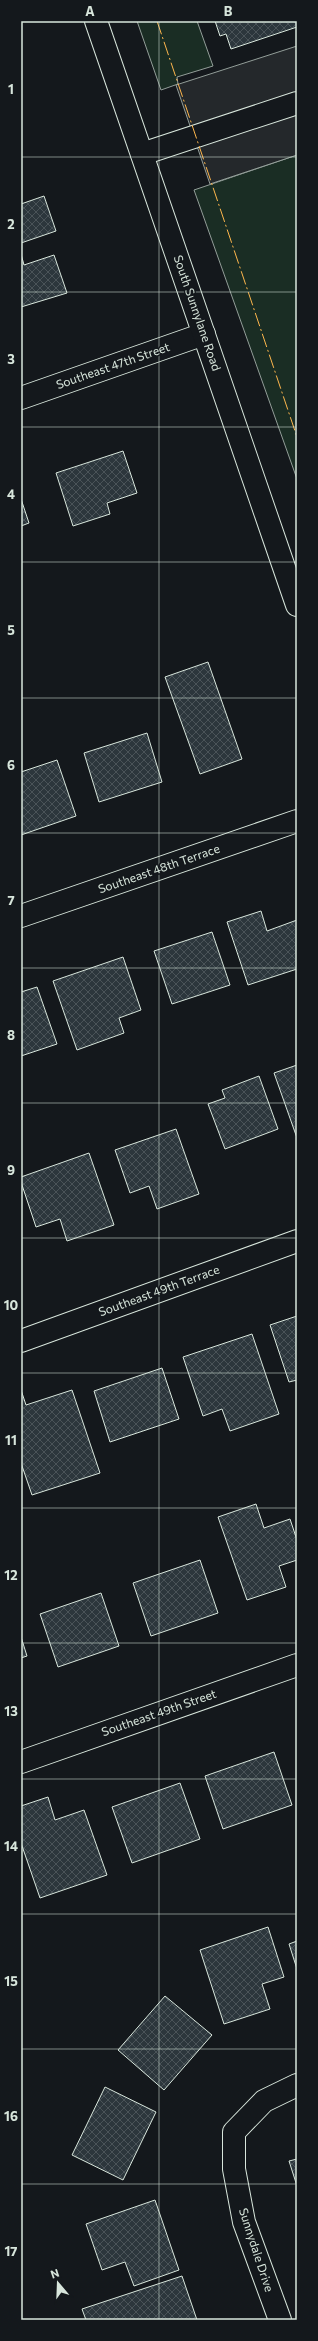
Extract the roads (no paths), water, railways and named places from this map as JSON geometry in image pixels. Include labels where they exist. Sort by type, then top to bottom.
[{"type":"street","name":"South Sunnylane Road","points":[[96,21],[297,605]]},
{"type":"street","points":[[142,154],[297,103]]},
{"type":"street","name":"Southeast 47th Street","points":[[21,398],[204,334]]},
{"type":"street","name":"Southeast 48th Terrace","points":[[21,916],[297,821]]},
{"type":"street","name":"Southeast 49th Terrace","points":[[21,1341],[297,1241]]},
{"type":"street","name":"Southeast 49th Street","points":[[21,1762],[297,1665]]},
{"type":"street","name":"Sunnydale Drive","points":[[280,2320],[244,2222],[234,2169],[234,2132],[264,2101],[297,2085]]}]
